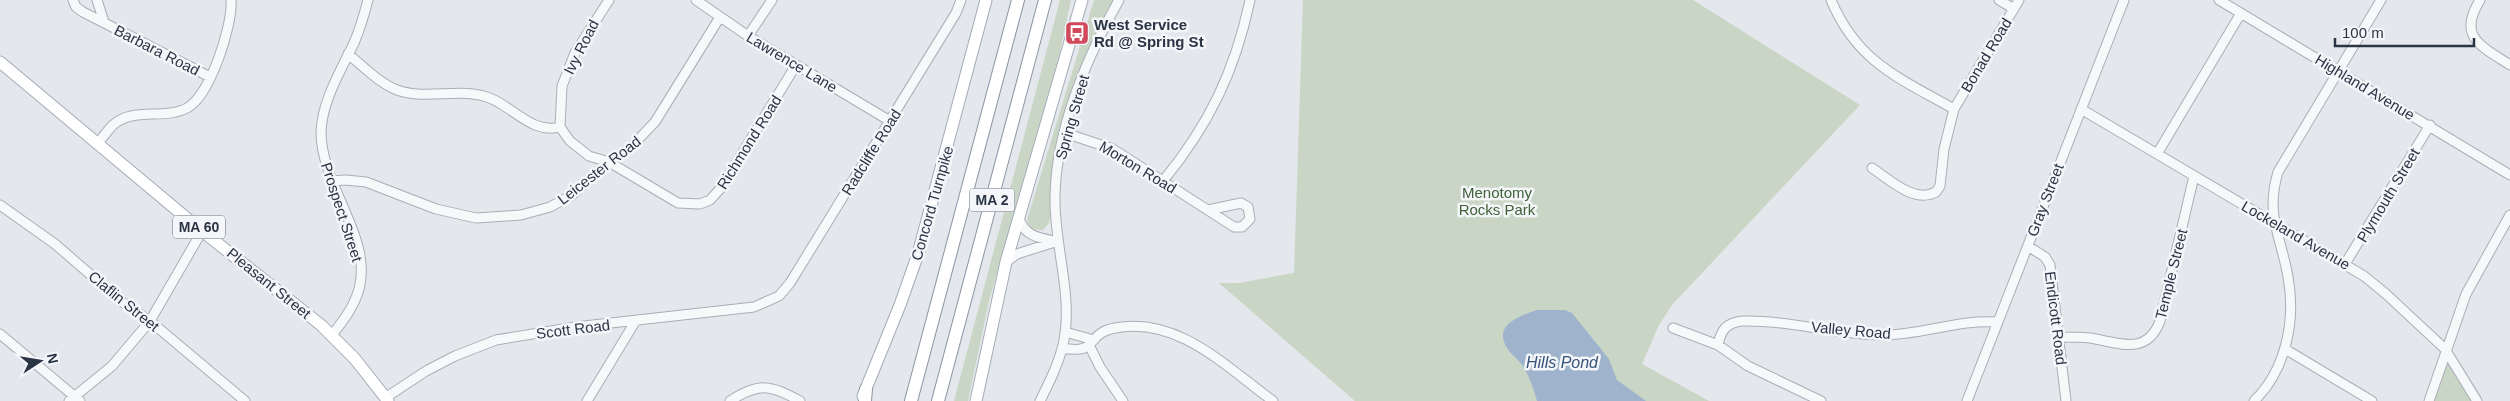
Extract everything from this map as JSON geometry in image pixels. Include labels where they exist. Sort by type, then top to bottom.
[{"type":"highway","name":"Concord Turnpike","points":[[911,401],[1018,0]]},
{"type":"highway","name":"MA 2","points":[[938,401],[1045,0]]},
{"type":"main road","name":"Concord Turnpike","points":[[864,397],[900,306],[918,254],[986,0]]},
{"type":"main road","points":[[976,401],[1006,262],[1082,0]]},
{"type":"main road","name":"Pleasant Street","points":[[0,62],[332,335],[355,359],[387,399]]},
{"type":"street","name":"Barbara Road","points":[[73,0],[76,7],[210,77]]},
{"type":"street","name":"Barbara Road","points":[[97,0],[104,22]]},
{"type":"street","points":[[98,143],[114,124],[124,119],[134,116],[172,113],[188,107],[197,98],[210,77],[228,32],[232,9],[230,0]]},
{"type":"street","name":"Prospect Street","points":[[332,335],[355,299],[359,289],[361,266],[355,240],[331,181],[324,156],[322,123],[328,101],[359,30],[368,0]]},
{"type":"street","name":"Ivy Road","points":[[560,127],[562,86],[572,62],[600,11],[609,0]]},
{"type":"street","name":"Lawrence Lane","points":[[696,0],[748,36],[890,121]]},
{"type":"street","points":[[748,36],[772,0]]},
{"type":"street","name":"Radcliffe Road","points":[[774,300],[787,288],[956,13],[961,0]]},
{"type":"street","name":"Spring Street","points":[[1040,401],[1054,372],[1065,332],[1065,291],[1058,241],[1055,190],[1065,133],[1090,59],[1119,0]]},
{"type":"street","points":[[1163,181],[1193,144],[1219,96],[1237,48],[1250,0]]},
{"type":"street","points":[[1831,0],[1844,27],[1865,54],[1891,73],[1954,109]]},
{"type":"street","points":[[1999,0],[2014,9]]},
{"type":"street","name":"Bonad Road","points":[[1872,168],[1912,193],[1922,196],[1936,192],[1940,186],[1944,149],[1954,109],[2019,0]]},
{"type":"street","name":"Gray Street","points":[[1967,401],[2124,0]]},
{"type":"street","name":"Highland Avenue","points":[[2219,0],[2510,175]]},
{"type":"street","points":[[2254,401],[2267,385],[2285,349],[2289,331],[2291,295],[2274,222],[2272,202],[2278,172],[2337,70],[2381,0]]},
{"type":"street","points":[[2480,0],[2470,18],[2470,28],[2474,38],[2480,45],[2510,65]]},
{"type":"street","points":[[2158,154],[2241,14]]},
{"type":"street","name":"Leicester Road","points":[[331,181],[366,182],[450,213],[476,218],[500,218],[550,208],[572,195],[608,162],[630,148],[655,122],[720,17]]},
{"type":"street","points":[[348,54],[376,77],[396,90],[420,94],[473,93],[493,99],[548,130],[560,127]]},
{"type":"street","name":"Richmond Road","points":[[560,127],[570,141],[589,156],[608,162],[678,203],[696,205],[706,202],[721,188],[796,65]]},
{"type":"street","name":"Lockeland Avenue","points":[[2081,110],[2346,264],[2386,294],[2445,349],[2477,401]]},
{"type":"street","name":"Plymouth Street","points":[[2346,264],[2430,126]]},
{"type":"street","name":"Morton Road","points":[[1065,133],[1109,147],[1208,210]]},
{"type":"street","name":"Temple Street","points":[[2059,337],[2084,337],[2126,345],[2137,344],[2152,337],[2160,321],[2194,176]]},
{"type":"street","name":"Claflin Street","points":[[0,205],[55,244],[122,302],[150,321],[245,401]]},
{"type":"street","points":[[2429,401],[2445,349],[2475,276],[2510,214]]},
{"type":"street","points":[[1019,218],[1023,228],[1030,234],[1058,241]]},
{"type":"street","points":[[0,334],[74,399],[112,366],[150,321],[202,230]]},
{"type":"street","points":[[1006,262],[1017,254],[1058,241]]},
{"type":"street","name":"Endicott Road","points":[[2028,246],[2045,257],[2050,265],[2066,401]]},
{"type":"street","name":"Scott Road","points":[[387,399],[448,359],[496,340],[575,328],[754,307],[774,300]]},
{"type":"street","name":"Valley Road","points":[[1718,345],[1721,333],[1726,326],[1742,321],[1879,335],[1914,333],[1971,322],[1998,322]]},
{"type":"street","points":[[587,401],[634,322]]},
{"type":"street","points":[[1062,348],[1078,350],[1092,343],[1103,331],[1125,327],[1153,328],[1175,334],[1196,345],[1273,401]]},
{"type":"street","points":[[1674,328],[1718,345],[1748,366],[1821,401]]},
{"type":"street","points":[[1065,332],[1092,343],[1100,367],[1123,401]]},
{"type":"street","points":[[2285,349],[2372,401]]},
{"type":"street","points":[[730,401],[746,391],[760,387],[778,391],[800,401]]},
{"type":"green space","points":[[1060,0],[1071,0],[1059,56],[989,301],[968,401],[954,401]]},
{"type":"green space","points":[[1094,0],[1114,0],[1087,58],[1063,122],[1051,177],[1049,223],[1043,230],[1031,228],[1027,220]]},
{"type":"green space","name":"Menotomy Rocks Park","points":[[1303,0],[1693,0],[1860,105],[1672,305],[1659,325],[1642,364],[1709,401],[1355,401],[1219,283],[1239,283],[1294,273]]},
{"type":"green space","points":[[2445,349],[2477,401],[2429,401]]},
{"type":"water","name":"Hills Pond","points":[[1537,310],[1565,310],[1572,313],[1609,359],[1617,380],[1646,401],[1537,401],[1527,373],[1521,363],[1509,351],[1504,342],[1503,335],[1505,329],[1515,319]]},
{"type":"place","name":"West Service Rd @ Spring St","points":[[1077,33]]}]
